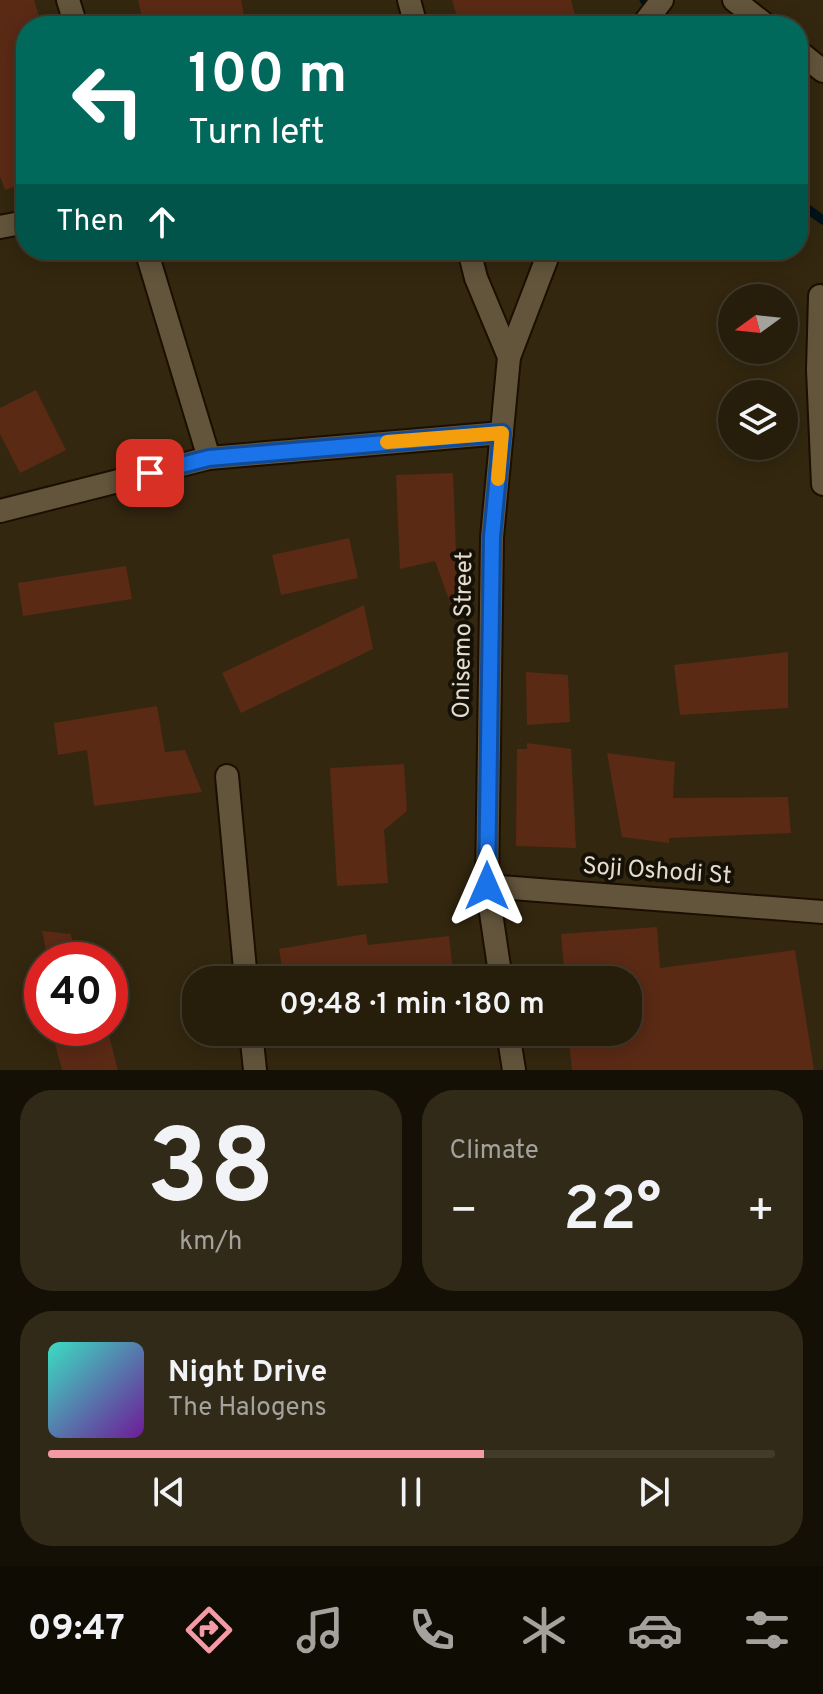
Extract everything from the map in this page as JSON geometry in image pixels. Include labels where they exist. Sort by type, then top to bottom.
[{"type":"street","points":[[734,0],[754,16]]},
{"type":"street","points":[[149,260],[209,458]]},
{"type":"street","points":[[472,260],[509,357]]},
{"type":"street","name":"Onisemo Street","points":[[499,966],[487,886],[492,537],[509,357],[546,260]]},
{"type":"street","points":[[820,296],[818,370],[823,484]]},
{"type":"street","points":[[0,511],[209,458],[502,433]]},
{"type":"street","points":[[227,776],[245,966]]},
{"type":"street","name":"Soji Oshodi St","points":[[487,886],[823,912]]},
{"type":"street","points":[[252,1046],[255,1070]]},
{"type":"street","points":[[510,1046],[514,1070]]},
{"type":"building","points":[[0,0],[34,0],[39,16],[16,16],[16,186],[5,190],[0,176]]},
{"type":"building","points":[[138,0],[241,0],[244,16],[142,16]]},
{"type":"building","points":[[452,0],[571,0],[575,16],[457,16]]},
{"type":"building","points":[[36,390],[66,450],[20,473],[0,434],[0,408]]},
{"type":"building","points":[[453,473],[458,607],[452,608],[435,561],[400,569],[396,475]]},
{"type":"building","points":[[349,538],[358,578],[281,595],[272,555]]},
{"type":"building","points":[[126,566],[132,599],[23,616],[18,583]]},
{"type":"building","points":[[364,605],[373,649],[241,713],[222,673]]},
{"type":"building","points":[[788,652],[788,708],[680,715],[674,665]]},
{"type":"building","points":[[526,672],[568,675],[570,722],[527,725]]},
{"type":"building","points":[[157,706],[165,752],[185,750],[202,792],[94,806],[87,750],[58,755],[54,723]]},
{"type":"building","points":[[527,743],[571,749],[576,848],[516,846],[517,749],[527,749]]},
{"type":"building","points":[[607,753],[675,762],[673,798],[788,797],[791,833],[669,838],[669,843],[622,837]]},
{"type":"building","points":[[404,764],[407,811],[384,830],[388,883],[337,886],[330,768]]},
{"type":"building","points":[[657,927],[660,968],[795,950],[814,1070],[572,1070],[569,1046],[642,1046],[642,966],[564,966],[561,934]]},
{"type":"building","points":[[42,931],[71,934],[73,942],[44,942]]},
{"type":"building","points":[[366,934],[368,945],[449,936],[452,966],[282,966],[279,949]]},
{"type":"building","points":[[56,1046],[112,1046],[118,1070],[62,1070]]},
{"type":"waterway","points":[[644,0],[659,16]]},
{"type":"waterway","points":[[808,209],[823,220]]},
{"type":"slow traffic","points":[[387,442],[502,433],[498,479]]},
{"type":"route","points":[[150,473],[209,458],[502,433],[492,537],[487,886]]}]
